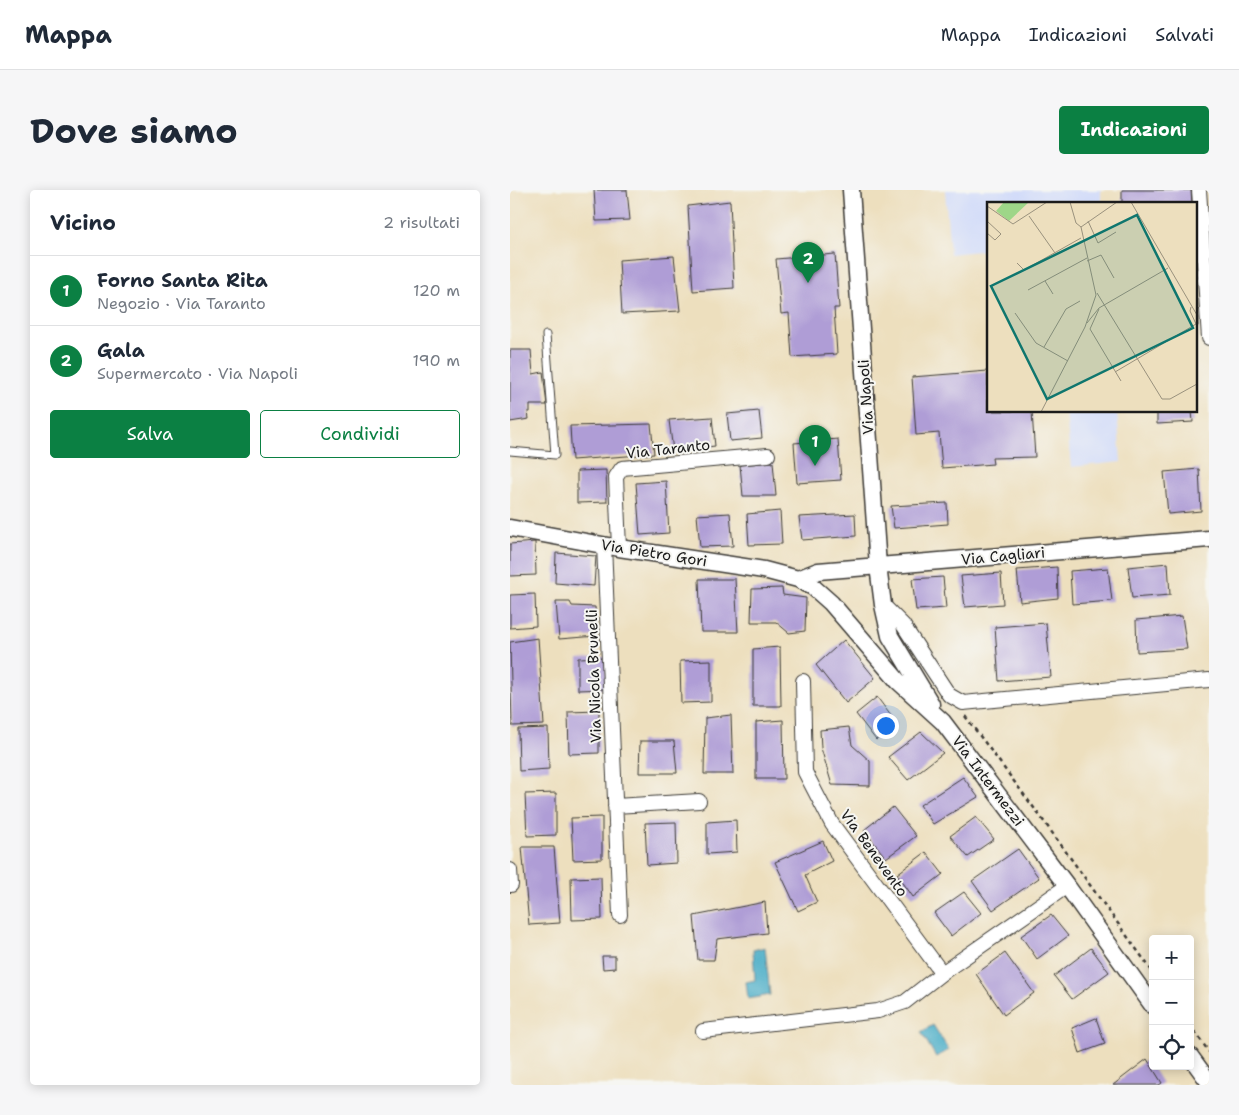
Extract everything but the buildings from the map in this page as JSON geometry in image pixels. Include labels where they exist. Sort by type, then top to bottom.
[{"type":"street","name":"Via Napoli","points":[[851,190],[878,566],[883,605],[890,636],[943,722]]},
{"type":"street","points":[[1199,190],[1209,338]]},
{"type":"street","name":"Via Taranto","points":[[612,547],[616,477],[622,468],[768,455]]},
{"type":"street","name":"Via Pietro Gori","points":[[510,528],[612,547],[764,570],[798,579]]},
{"type":"street","name":"Via Cagliari","points":[[798,579],[818,571],[1209,539]]},
{"type":"street","name":"Via Nicola Brunelli","points":[[612,547],[615,806],[620,915]]},
{"type":"street","name":"Via Intermezzi","points":[[798,579],[813,587],[831,603],[898,681],[943,722],[1067,886],[1149,1000]]},
{"type":"street","points":[[883,605],[903,625],[949,695],[963,703],[1209,680]]},
{"type":"street","name":"Via Benevento","points":[[803,680],[805,772],[832,824],[942,973]]},
{"type":"street","points":[[615,806],[699,801]]},
{"type":"street","points":[[510,870],[510,885]]},
{"type":"street","points":[[703,1031],[878,1011],[905,1002],[942,973],[1067,886]]},
{"type":"street","points":[[1194,1061],[1209,1082]]},
{"type":"lane","points":[[510,451],[555,455],[546,335]]},
{"type":"path","points":[[949,695],[1149,966]]},
{"type":"path","points":[[1194,1031],[1209,1052]]},
{"type":"shaded area","points":[[945,190],[1101,190],[1101,202],[987,202],[987,250],[950,254]]},
{"type":"shaded area","points":[[1066,412],[1117,412],[1121,462],[1071,467]]},
{"type":"water","points":[[765,947],[770,995],[748,999],[746,982],[755,980],[753,950]]},
{"type":"water","points":[[933,1025],[949,1050],[936,1057],[921,1032]]},
{"type":"place","name":"Gala","points":[[808,283]]},
{"type":"place","name":"Forno Santa Rita","points":[[815,466]]}]
